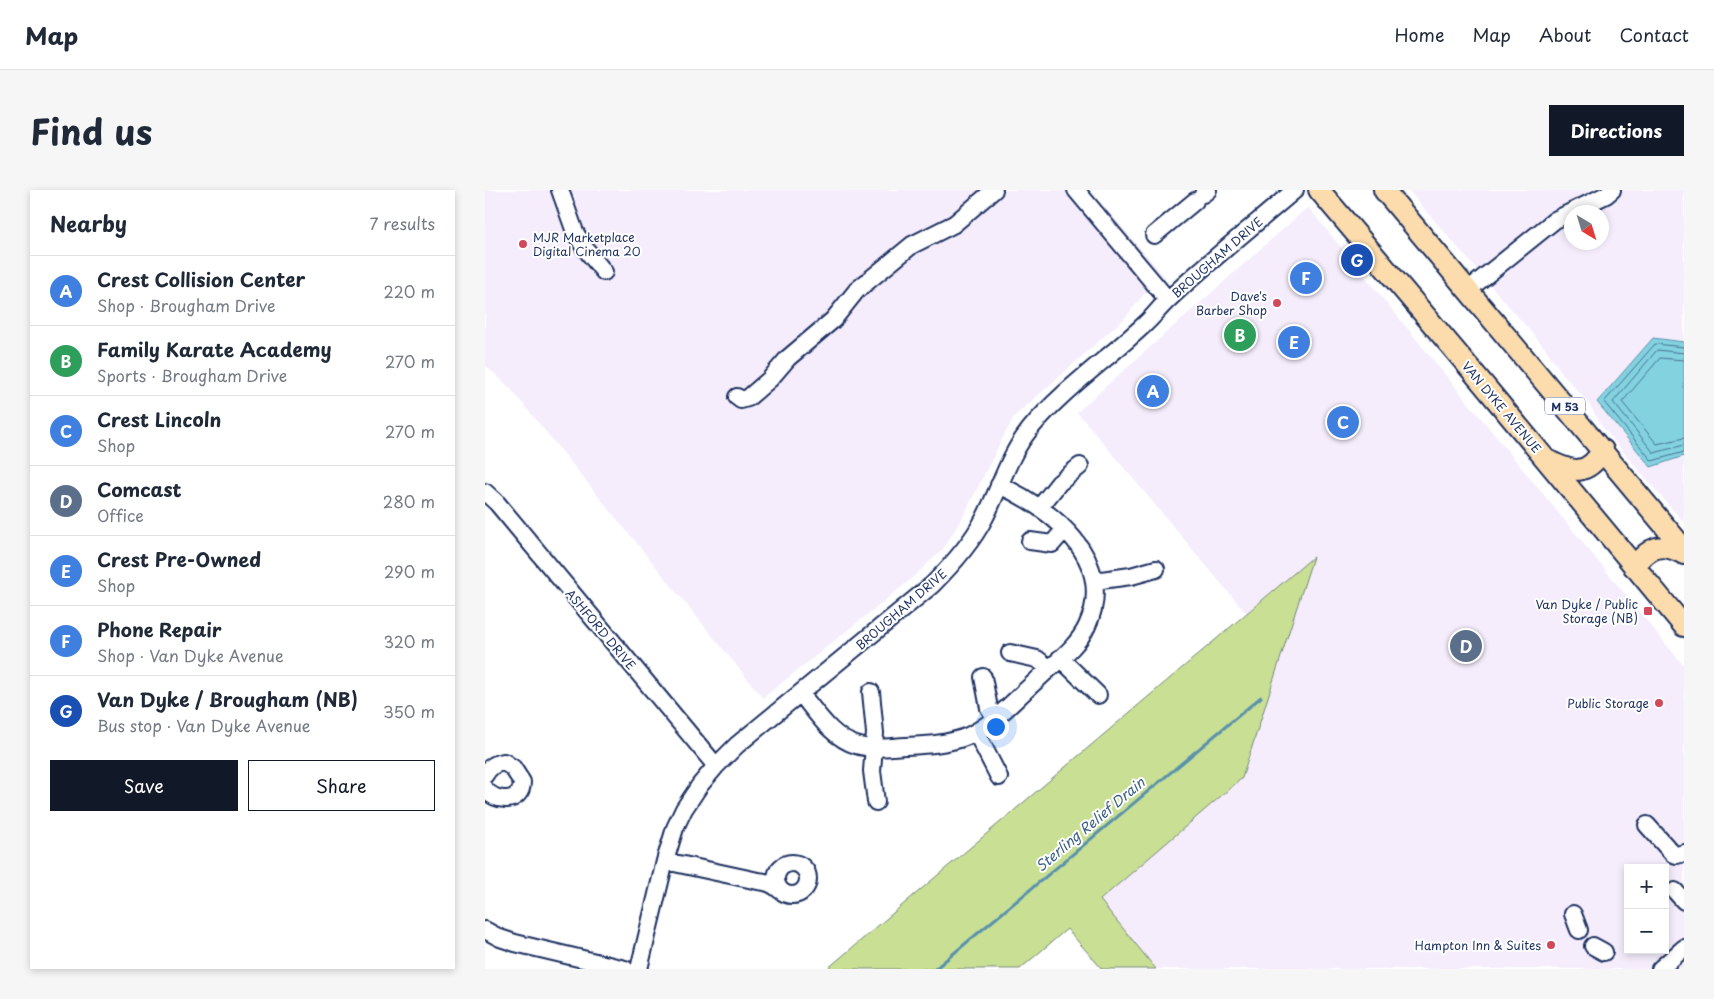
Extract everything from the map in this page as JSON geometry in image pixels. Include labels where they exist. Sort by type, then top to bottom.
[{"type":"main road","name":"VAN DYKE AVENUE","points":[[1319,190],[1547,460],[1684,626]]},
{"type":"main road","name":"M 53","points":[[1384,190],[1684,549]]},
{"type":"main road","points":[[1547,460],[1565,469],[1584,470],[1597,460],[1603,450]]},
{"type":"main road","points":[[1634,567],[1642,556],[1657,547],[1675,549],[1684,554]]},
{"type":"street","points":[[560,190],[575,232],[584,247],[604,272]]},
{"type":"street","points":[[737,397],[741,400],[747,398],[770,379],[788,358],[833,320],[857,290],[912,245],[954,224],[994,190]]},
{"type":"street","points":[[1076,190],[1168,300]]},
{"type":"street","name":"BROUGHAM DRIVE","points":[[639,969],[665,861],[675,828],[684,809],[716,766],[737,745],[932,585],[970,542],[984,519],[1018,445],[1044,414],[1146,323],[1168,300],[1295,190]]},
{"type":"street","points":[[1468,290],[1555,220],[1606,195],[1611,190]]},
{"type":"street","points":[[1154,235],[1202,195]]},
{"type":"street","points":[[1040,507],[1059,483],[1079,466]]},
{"type":"street","points":[[801,694],[838,735],[856,745],[873,748],[941,743],[976,732],[995,718],[1075,644],[1087,627],[1094,604],[1094,582],[1085,554],[1065,529],[1040,507],[999,485]]},
{"type":"street","name":"ASHFORD DRIVE","points":[[485,492],[497,503],[716,766]]},
{"type":"street","points":[[1030,541],[1052,544],[1065,529]]},
{"type":"street","points":[[1094,582],[1131,576],[1156,569]]},
{"type":"street","points":[[1010,653],[1055,663],[1098,695]]},
{"type":"street","points":[[983,676],[989,708],[995,718]]},
{"type":"street","points":[[871,692],[875,733],[872,771],[876,802]]},
{"type":"street","points":[[976,732],[999,777]]},
{"type":"street","points":[[485,775],[493,766],[504,762],[513,768],[522,782],[521,792],[512,799],[505,800],[486,792]]},
{"type":"street","points":[[1647,825],[1673,854],[1684,853]]},
{"type":"street","points":[[665,861],[773,884],[781,891],[790,895],[800,894],[807,886],[808,876],[803,867],[793,863],[783,866],[773,878],[765,882]]},
{"type":"street","points":[[779,870],[776,881],[781,891]]},
{"type":"street","points":[[485,930],[515,943],[625,969]]},
{"type":"street","points":[[1660,969],[1684,948]]},
{"type":"shaded area","points":[[485,190],[1090,190],[1166,278],[1145,293],[1126,317],[1014,417],[964,515],[943,549],[909,581],[763,698],[510,388],[485,365]]},
{"type":"shaded area","points":[[1408,190],[1684,190],[1684,523],[1602,427],[1591,407],[1564,376],[1544,347]]},
{"type":"shaded area","points":[[1308,207],[1684,666],[1684,969],[1156,969],[1100,900],[1242,777],[1312,558],[1246,613],[1077,412]]},
{"type":"green space","name":"Sterling Relief Drain","points":[[1313,557],[1242,778],[1100,900],[1156,969],[1102,969],[1067,929],[1020,969],[827,969]]},
{"type":"water","points":[[1653,338],[1684,342],[1684,456],[1651,467],[1597,402]]},
{"type":"waterway","name":"Sterling Relief Drain","points":[[935,969],[1261,697]]},
{"type":"place","name":"MJR Marketplace Digital Cinema 20","points":[[523,244]]},
{"type":"place","name":"Van Dyke / Brougham (NB)","points":[[1357,260]]},
{"type":"place","name":"Phone Repair","points":[[1306,278]]},
{"type":"place","name":"Dave's Barber Shop","points":[[1277,303]]},
{"type":"place","name":"Family Karate Academy","points":[[1240,335]]},
{"type":"place","name":"Crest Pre-Owned","points":[[1294,342]]},
{"type":"place","name":"Crest Collision Center","points":[[1153,391]]},
{"type":"place","name":"Crest Lincoln","points":[[1343,422]]},
{"type":"place","name":"Van Dyke / Public Storage (NB)","points":[[1648,611]]},
{"type":"place","name":"Comcast","points":[[1466,646]]},
{"type":"place","name":"Public Storage","points":[[1659,703]]},
{"type":"place","name":"Hampton Inn & Suites","points":[[1551,945]]}]
